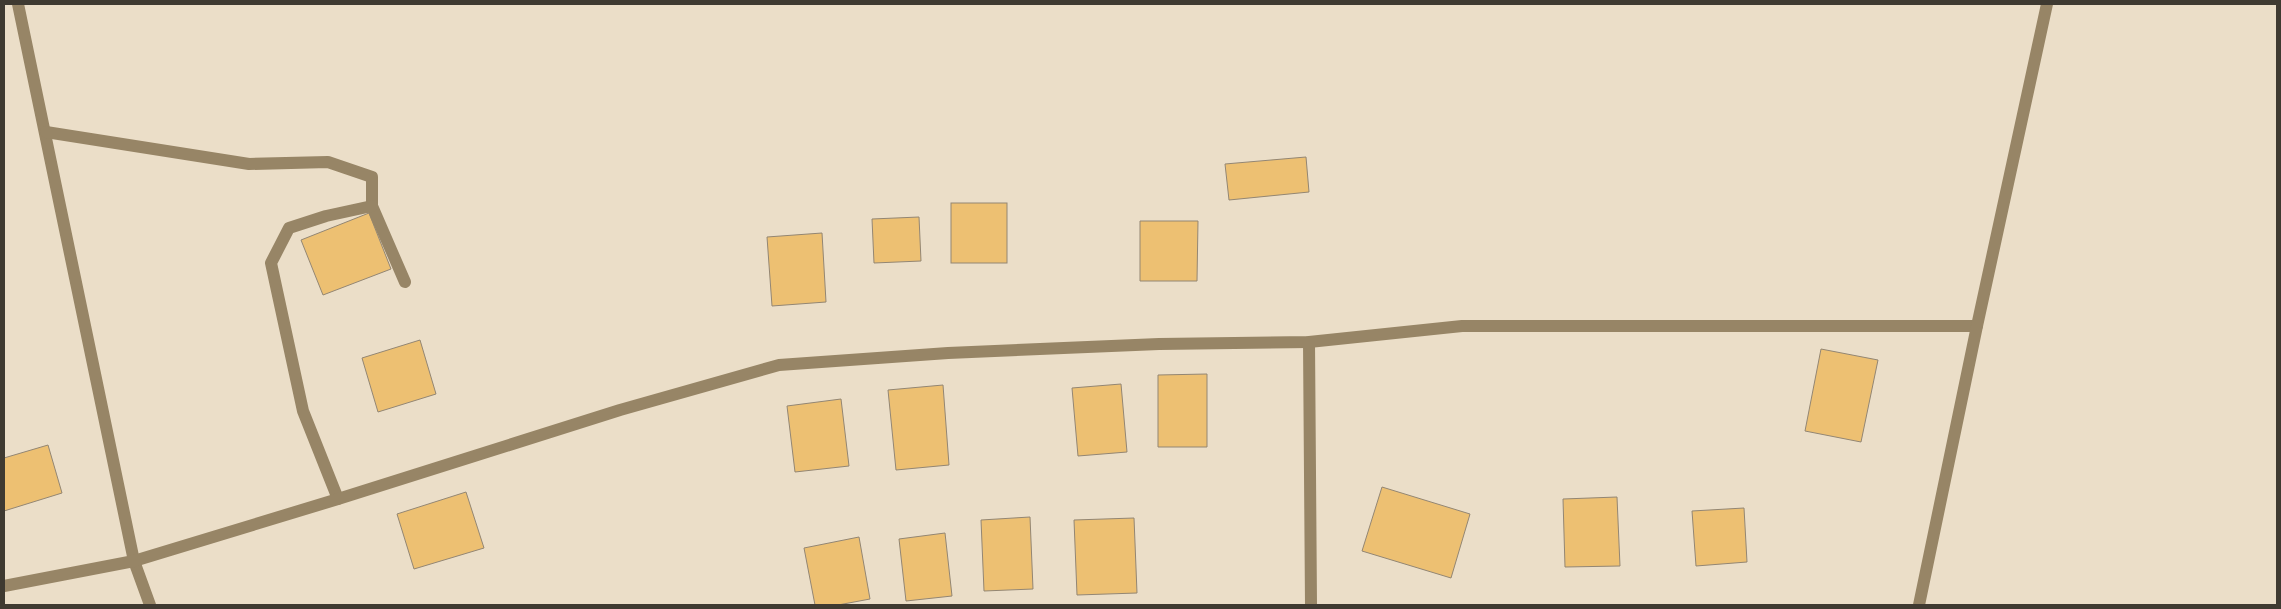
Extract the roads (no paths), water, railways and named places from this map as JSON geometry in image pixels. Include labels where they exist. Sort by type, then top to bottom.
[{"type":"street","points":[[18,4],[134,560],[150,605]]},
{"type":"street","points":[[1920,605],[1977,326],[2047,4]]},
{"type":"street","points":[[46,132],[249,164],[328,162],[372,177],[372,206],[405,282]]},
{"type":"street","points":[[338,499],[303,411],[271,263],[289,228],[326,216],[372,206]]},
{"type":"street","points":[[4,586],[134,560],[338,499],[611,413],[779,366],[948,353],[1159,344],[1309,342],[1462,326],[1977,326]]},
{"type":"street","points":[[1309,342],[1311,605]]}]
